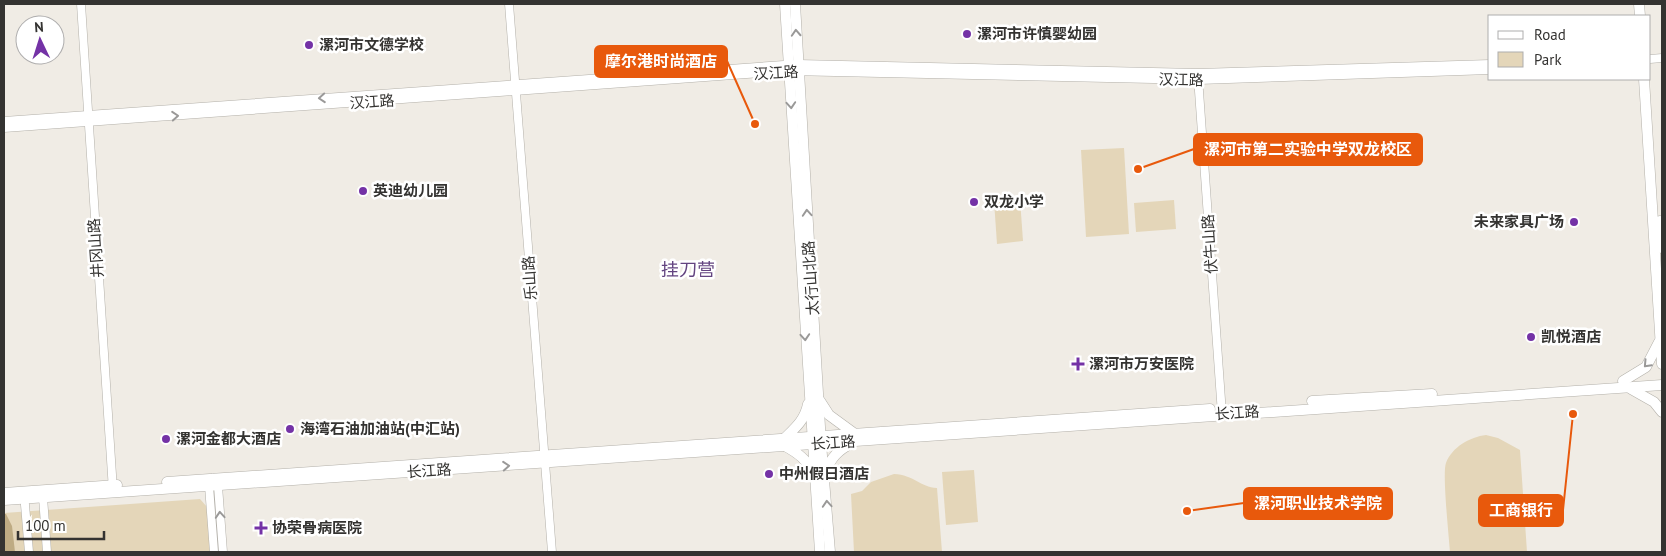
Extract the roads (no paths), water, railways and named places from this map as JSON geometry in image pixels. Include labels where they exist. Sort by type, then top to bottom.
[{"type":"main road","name":"太行山北路","points":[[785,4],[793,67],[817,440],[830,552]]},
{"type":"main road","name":"太行山北路","points":[[793,67],[795,4]]},
{"type":"main road","points":[[1644,80],[1659,269],[1662,364]]},
{"type":"main road","points":[[1650,80],[1662,248]]},
{"type":"main road","points":[[1661,339],[1646,367],[1625,384],[1654,402],[1662,412]]},
{"type":"main road","name":"长江路","points":[[4,500],[24,495],[1625,384],[1662,378]]},
{"type":"main road","name":"长江路","points":[[1625,384],[1662,385]]},
{"type":"main road","points":[[814,399],[855,438],[830,459],[820,475],[784,442],[799,425],[814,399]]},
{"type":"main road","name":"太行山北路","points":[[820,475],[820,552]]},
{"type":"main road","name":"长江路","points":[[4,493],[43,497],[113,489]]},
{"type":"street","name":"井冈山路","points":[[81,4],[87,118],[113,489]]},
{"type":"street","name":"乐山路","points":[[509,4],[552,552]]},
{"type":"street","name":"汉江路","points":[[1198,77],[1488,64]]},
{"type":"street","name":"汉江路","points":[[4,121],[87,118],[793,67],[1198,77],[1488,70]]},
{"type":"street","name":"伏牛山路","points":[[1198,77],[1222,411]]},
{"type":"street","name":"汉江路","points":[[4,128],[87,118]]},
{"type":"street","points":[[214,483],[214,552]]},
{"type":"street","points":[[214,483],[223,552]]},
{"type":"street","points":[[24,495],[29,552]]},
{"type":"street","points":[[43,497],[47,552]]},
{"type":"place","name":"漯河市许慎婴幼园","points":[[967,34]]},
{"type":"place","name":"漯河市文德学校","points":[[309,45]]},
{"type":"place","name":"摩尔港时尚酒店","points":[[755,124]]},
{"type":"place","name":"漯河市第二实验中学双龙校区","points":[[1138,169]]},
{"type":"place","name":"英迪幼儿园","points":[[363,191]]},
{"type":"place","name":"双龙小学","points":[[974,202]]},
{"type":"place","name":"未来家具广场","points":[[1574,222]]},
{"type":"place","name":"凯悦酒店","points":[[1531,337]]},
{"type":"place","name":"漯河市万安医院","points":[[1078,364]]},
{"type":"place","name":"工商银行","points":[[1573,414]]},
{"type":"place","name":"海湾石油加油站(中汇站)","points":[[290,429]]},
{"type":"place","name":"漯河金都大酒店","points":[[166,439]]},
{"type":"place","name":"中州假日酒店","points":[[769,474]]},
{"type":"place","name":"漯河职业技术学院","points":[[1187,511]]},
{"type":"place","name":"协荣骨病医院","points":[[261,528]]},
{"type":"district","name":"挂刀营","points":[[688,270]]}]
